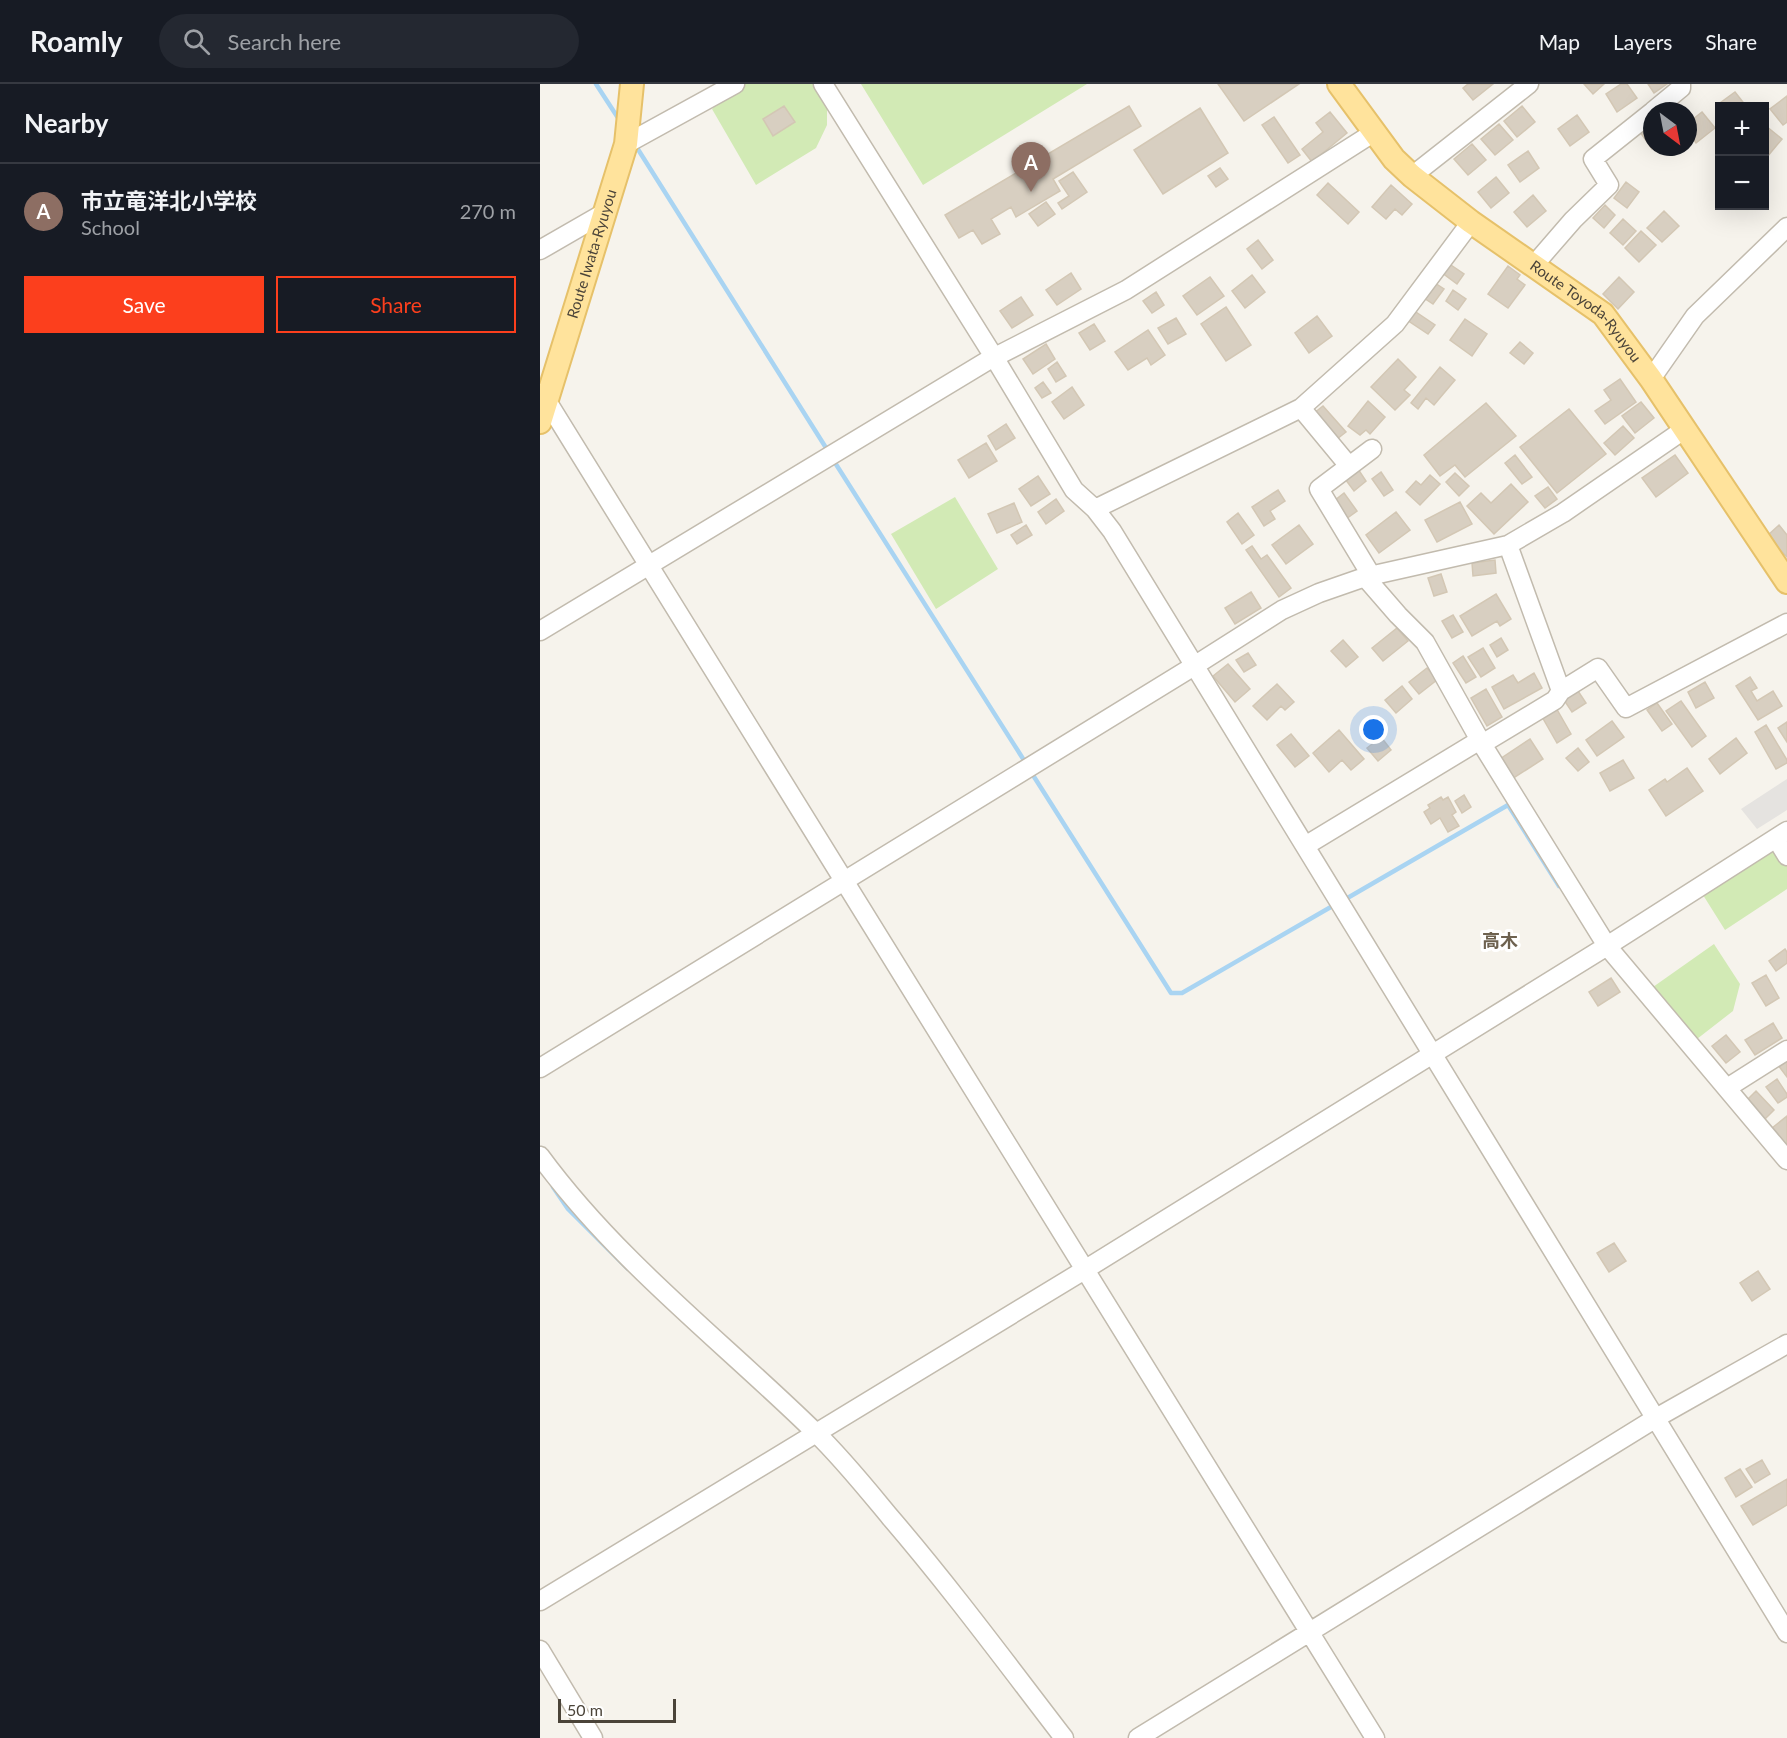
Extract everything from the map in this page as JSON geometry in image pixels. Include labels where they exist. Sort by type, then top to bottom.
[{"type":"main road","name":"Route Iwata-Ryuyou","points":[[540,422],[543,394],[626,144],[633,84]]},
{"type":"main road","name":"Route Toyoda-Ryuyou","points":[[1346,87],[1373,133],[1412,176],[1470,222],[1604,314],[1651,379],[1787,582]]},
{"type":"street","points":[[626,144],[735,84]]},
{"type":"street","points":[[823,84],[1074,489],[1095,509],[1112,531],[1787,1633]]},
{"type":"street","points":[[1412,176],[1529,84]]},
{"type":"street","points":[[1663,102],[1681,88],[1681,84]]},
{"type":"street","points":[[1534,265],[1573,220],[1609,185],[1593,159],[1643,118]]},
{"type":"street","points":[[540,631],[994,357],[1126,290],[1373,133]]},
{"type":"street","points":[[540,250],[604,213]]},
{"type":"street","points":[[1095,509],[1301,408],[1395,324],[1470,222]]},
{"type":"street","points":[[1651,379],[1695,316],[1787,227]]},
{"type":"street","points":[[543,394],[1375,1738]]},
{"type":"street","points":[[1301,408],[1349,466]]},
{"type":"street","points":[[540,1068],[1282,610],[1320,593],[1368,576],[1508,545],[1563,513],[1685,429]]},
{"type":"street","points":[[1372,449],[1319,489],[1368,576],[1398,615],[1425,642],[1481,742],[1607,946],[1787,1160]]},
{"type":"street","points":[[1508,545],[1561,691]]},
{"type":"street","points":[[1305,846],[1555,700],[1561,691],[1598,668],[1626,708],[1787,623]]},
{"type":"street","points":[[540,1601],[1086,1269],[1607,946],[1781,835],[1787,856]]},
{"type":"street","points":[[1727,1088],[1787,1050]]},
{"type":"street","points":[[540,1156],[591,1220],[634,1264],[816,1433],[857,1478],[936,1571],[1064,1738]]},
{"type":"street","points":[[1138,1738],[1656,1418],[1787,1344]]},
{"type":"street","points":[[540,1650],[593,1738]]},
{"type":"green space","points":[[740,84],[823,84],[827,91],[827,125],[816,148],[756,185],[712,109]]},
{"type":"green space","points":[[861,84],[1087,84],[923,185]]},
{"type":"green space","points":[[955,497],[998,569],[936,609],[891,534]]},
{"type":"green space","points":[[1779,844],[1787,856],[1787,889],[1725,930],[1703,895]]},
{"type":"green space","points":[[1714,944],[1740,984],[1733,1011],[1697,1039],[1653,987]]},
{"type":"shaded area","points":[[1787,779],[1787,810],[1757,829],[1741,809]]},
{"type":"building","points":[[1218,84],[1299,84],[1244,121]]},
{"type":"building","points":[[1468,84],[1493,84],[1473,100],[1463,88]]},
{"type":"building","points":[[1584,84],[1604,84],[1593,94]]},
{"type":"building","points":[[1621,84],[1627,84],[1637,98],[1617,112],[1606,94]]},
{"type":"building","points":[[1648,84],[1667,84],[1654,93]]},
{"type":"building","points":[[1735,92],[1743,102],[1721,102]]},
{"type":"building","points":[[1787,96],[1787,122],[1783,125],[1770,109]]},
{"type":"building","points":[[784,106],[795,122],[773,136],[763,119]]},
{"type":"building","points":[[1129,106],[1141,126],[1053,179],[1060,191],[1016,217],[1011,207],[991,219],[1000,234],[982,244],[973,230],[959,238],[945,215]]},
{"type":"building","points":[[1522,106],[1535,122],[1517,137],[1504,121]]},
{"type":"building","points":[[1200,108],[1228,153],[1163,194],[1134,150]]},
{"type":"building","points":[[1330,112],[1347,133],[1312,162],[1302,149],[1323,132],[1316,123]]},
{"type":"building","points":[[1702,112],[1715,128],[1697,142],[1697,116]]},
{"type":"building","points":[[1577,115],[1589,132],[1570,146],[1558,129]]},
{"type":"building","points":[[1274,117],[1300,155],[1288,163],[1262,125]]},
{"type":"building","points":[[1499,124],[1513,140],[1495,155],[1481,139]]},
{"type":"building","points":[[1769,128],[1782,139],[1769,155]]},
{"type":"building","points":[[1472,144],[1486,160],[1468,175],[1454,159]]},
{"type":"building","points":[[1528,151],[1539,168],[1520,182],[1508,165]]},
{"type":"building","points":[[1220,168],[1228,179],[1216,187],[1208,176]]},
{"type":"building","points":[[1073,172],[1087,192],[1062,209],[1058,203],[1069,196],[1059,181]]},
{"type":"building","points":[[1496,177],[1509,193],[1491,208],[1478,192]]},
{"type":"building","points":[[1626,182],[1639,192],[1627,208],[1614,198]]},
{"type":"building","points":[[1328,183],[1359,212],[1348,224],[1317,195]]},
{"type":"building","points":[[1391,185],[1412,204],[1402,215],[1395,209],[1386,219],[1372,207]]},
{"type":"building","points":[[1533,195],[1546,211],[1527,227],[1514,212]]},
{"type":"building","points":[[1046,202],[1055,214],[1038,226],[1029,214]]},
{"type":"building","points":[[1605,205],[1615,215],[1604,228],[1593,218]]},
{"type":"building","points":[[1664,211],[1679,226],[1662,242],[1647,228]]},
{"type":"building","points":[[1623,219],[1636,231],[1623,245],[1610,233]]},
{"type":"building","points":[[1641,231],[1656,245],[1639,262],[1625,248]]},
{"type":"building","points":[[1258,240],[1273,260],[1262,269],[1247,249]]},
{"type":"building","points":[[1448,263],[1464,274],[1457,284],[1441,272]]},
{"type":"building","points":[[1508,266],[1520,275],[1517,279],[1525,285],[1508,308],[1488,294]]},
{"type":"building","points":[[1071,273],[1081,289],[1057,305],[1046,290]]},
{"type":"building","points":[[1252,275],[1265,292],[1245,308],[1232,291]]},
{"type":"building","points":[[1210,277],[1224,296],[1197,315],[1183,296]]},
{"type":"building","points":[[1619,277],[1634,292],[1618,309],[1603,294]]},
{"type":"building","points":[[1435,283],[1444,289],[1433,304],[1424,298]]},
{"type":"building","points":[[1453,290],[1466,299],[1458,310],[1446,301]]},
{"type":"building","points":[[1156,292],[1164,305],[1152,313],[1143,301]]},
{"type":"building","points":[[1021,297],[1033,315],[1012,328],[1000,311]]},
{"type":"building","points":[[1226,307],[1251,345],[1226,361],[1201,324]]},
{"type":"building","points":[[1413,310],[1435,325],[1428,334],[1407,320]]},
{"type":"building","points":[[1317,316],[1332,336],[1309,353],[1295,333]]},
{"type":"building","points":[[1176,318],[1186,334],[1168,344],[1158,328]]},
{"type":"building","points":[[1465,319],[1487,334],[1472,356],[1450,340]]},
{"type":"building","points":[[1094,324],[1105,341],[1090,350],[1079,333]]},
{"type":"building","points":[[1148,330],[1165,355],[1151,365],[1147,358],[1128,370],[1115,352]]},
{"type":"building","points":[[1520,342],[1533,353],[1524,364],[1510,353]]},
{"type":"building","points":[[1046,344],[1055,359],[1033,374],[1023,359]]},
{"type":"building","points":[[1398,359],[1416,377],[1404,390],[1410,395],[1395,410],[1371,387]]},
{"type":"building","points":[[1057,362],[1066,376],[1056,382],[1048,369]]},
{"type":"building","points":[[1440,367],[1455,380],[1434,405],[1426,398],[1418,409],[1411,403]]},
{"type":"building","points":[[1620,379],[1636,402],[1605,424],[1595,411],[1611,400],[1604,390]]},
{"type":"building","points":[[1043,382],[1051,393],[1042,398],[1035,388]]},
{"type":"building","points":[[1072,387],[1084,405],[1064,419],[1052,402]]},
{"type":"building","points":[[1368,401],[1385,417],[1370,434],[1366,430],[1360,435],[1348,426]]},
{"type":"building","points":[[1641,402],[1654,418],[1635,433],[1622,416]]},
{"type":"building","points":[[1486,403],[1516,436],[1465,477],[1455,465],[1440,476],[1424,455]]},
{"type":"building","points":[[1323,406],[1346,432],[1337,439],[1314,413]]},
{"type":"building","points":[[1569,409],[1606,454],[1557,493],[1520,447]]},
{"type":"building","points":[[1006,424],[1015,438],[996,450],[988,436]]},
{"type":"building","points":[[1623,426],[1634,438],[1615,455],[1604,443]]},
{"type":"building","points":[[986,443],[997,461],[969,478],[958,460]]},
{"type":"building","points":[[1515,455],[1532,477],[1522,484],[1505,463]]},
{"type":"building","points":[[1675,455],[1688,473],[1656,497],[1642,478]]},
{"type":"building","points":[[1358,469],[1366,481],[1354,491],[1345,479]]},
{"type":"building","points":[[1381,472],[1393,490],[1384,496],[1372,479]]},
{"type":"building","points":[[1455,473],[1469,486],[1459,496],[1446,482]]},
{"type":"building","points":[[1430,475],[1440,484],[1420,505],[1406,492],[1416,481],[1421,485]]},
{"type":"building","points":[[1038,476],[1050,494],[1031,506],[1019,489]]},
{"type":"building","points":[[1511,484],[1528,502],[1494,534],[1467,506],[1481,493],[1491,503]]},
{"type":"building","points":[[1548,487],[1557,499],[1545,508],[1535,496]]},
{"type":"building","points":[[1278,490],[1285,501],[1270,511],[1275,519],[1264,526],[1252,507]]},
{"type":"building","points":[[1344,493],[1357,511],[1346,519],[1334,501]]},
{"type":"building","points":[[1056,499],[1064,511],[1046,524],[1038,512]]},
{"type":"building","points":[[1460,502],[1472,524],[1437,542],[1425,520]]},
{"type":"building","points":[[1014,503],[1022,522],[997,533],[988,514]]},
{"type":"building","points":[[1396,512],[1410,530],[1379,553],[1366,535]]},
{"type":"building","points":[[1238,513],[1254,535],[1242,544],[1227,522]]},
{"type":"building","points":[[1026,525],[1032,535],[1017,544],[1011,535]]},
{"type":"building","points":[[1299,525],[1313,544],[1286,564],[1272,545]]},
{"type":"building","points":[[1779,525],[1787,535],[1787,557],[1767,536]]},
{"type":"building","points":[[1252,546],[1261,559],[1267,555],[1291,588],[1279,597],[1246,550]]},
{"type":"building","points":[[1495,560],[1496,573],[1473,576],[1472,563]]},
{"type":"building","points":[[1441,574],[1447,592],[1434,596],[1428,578]]},
{"type":"building","points":[[1251,592],[1261,608],[1235,624],[1225,608]]},
{"type":"building","points":[[1496,594],[1511,619],[1500,626],[1497,621],[1472,636],[1460,616]]},
{"type":"building","points":[[1453,615],[1463,632],[1452,638],[1442,621]]},
{"type":"building","points":[[1397,628],[1408,641],[1383,661],[1372,648]]},
{"type":"building","points":[[1501,638],[1508,650],[1497,657],[1490,645]]},
{"type":"building","points":[[1343,640],[1358,657],[1346,667],[1331,651]]},
{"type":"building","points":[[1483,648],[1495,668],[1481,677],[1468,657]]},
{"type":"building","points":[[1248,653],[1256,665],[1244,672],[1236,660]]},
{"type":"building","points":[[1463,656],[1476,677],[1466,683],[1453,663]]},
{"type":"building","points":[[1228,664],[1250,689],[1235,702],[1213,676]]},
{"type":"building","points":[[1427,668],[1437,680],[1419,694],[1409,682]]},
{"type":"building","points":[[1534,673],[1542,688],[1504,709],[1492,687],[1513,675],[1518,683]]},
{"type":"building","points":[[1750,677],[1757,688],[1751,691],[1757,701],[1773,691],[1782,706],[1758,720],[1736,686]]},
{"type":"building","points":[[1705,682],[1714,698],[1696,708],[1688,692]]},
{"type":"building","points":[[1277,684],[1294,702],[1285,710],[1281,706],[1267,720],[1253,706]]},
{"type":"building","points":[[1402,686],[1412,699],[1396,713],[1385,700]]},
{"type":"building","points":[[1486,689],[1502,717],[1487,726],[1471,698]]},
{"type":"building","points":[[1578,691],[1586,703],[1572,712],[1564,700]]},
{"type":"building","points":[[1681,701],[1706,736],[1692,747],[1666,711]]},
{"type":"building","points":[[1657,703],[1672,724],[1662,731],[1647,710]]},
{"type":"building","points":[[1555,706],[1571,734],[1557,743],[1541,715]]},
{"type":"building","points":[[1612,721],[1624,737],[1597,756],[1586,740]]},
{"type":"building","points":[[1787,722],[1787,742],[1778,728]]},
{"type":"building","points":[[1766,725],[1787,760],[1787,763],[1776,769],[1755,732]]},
{"type":"building","points":[[1339,730],[1364,759],[1351,770],[1342,760],[1329,772],[1313,753]]},
{"type":"building","points":[[1291,734],[1309,756],[1295,767],[1277,745]]},
{"type":"building","points":[[1381,737],[1391,750],[1378,761],[1367,748]]},
{"type":"building","points":[[1736,738],[1747,753],[1720,774],[1709,759]]},
{"type":"building","points":[[1530,739],[1543,759],[1512,779],[1500,759]]},
{"type":"building","points":[[1578,748],[1589,762],[1578,771],[1566,758]]},
{"type":"building","points":[[1623,760],[1634,778],[1610,791],[1600,773]]},
{"type":"building","points":[[1687,768],[1703,791],[1666,816],[1649,790],[1665,779],[1667,782]]},
{"type":"building","points":[[1464,795],[1471,807],[1462,813],[1455,801]]},
{"type":"building","points":[[1441,797],[1443,800],[1448,797],[1456,812],[1452,815],[1459,826],[1448,832],[1440,818],[1431,824],[1424,812],[1430,808],[1428,805]]},
{"type":"building","points":[[1785,949],[1787,963],[1776,971],[1769,961]]},
{"type":"building","points":[[1766,975],[1779,998],[1766,1006],[1752,983]]},
{"type":"building","points":[[1611,978],[1620,992],[1598,1006],[1589,992]]},
{"type":"building","points":[[1773,1023],[1782,1038],[1755,1055],[1745,1040]]},
{"type":"building","points":[[1726,1035],[1740,1052],[1726,1063],[1712,1046]]},
{"type":"building","points":[[1787,1059],[1787,1077],[1778,1065]]},
{"type":"building","points":[[1777,1079],[1787,1094],[1787,1097],[1778,1103],[1766,1087]]},
{"type":"building","points":[[1756,1091],[1774,1110],[1765,1119],[1747,1100]]},
{"type":"building","points":[[1787,1116],[1787,1146],[1772,1128]]},
{"type":"building","points":[[1614,1243],[1626,1261],[1609,1272],[1597,1253]]},
{"type":"building","points":[[1758,1271],[1770,1289],[1752,1301],[1740,1283]]},
{"type":"building","points":[[1762,1460],[1770,1474],[1755,1483],[1746,1469]]},
{"type":"building","points":[[1740,1469],[1752,1487],[1736,1497],[1725,1478]]},
{"type":"building","points":[[1787,1479],[1787,1505],[1753,1525],[1741,1506]]},
{"type":"waterway","points":[[596,84],[620,121]]},
{"type":"waterway","points":[[634,143],[828,451]]},
{"type":"waterway","points":[[832,458],[1027,765]]},
{"type":"waterway","points":[[1031,772],[1171,993],[1182,993],[1336,904]]},
{"type":"waterway","points":[[1344,900],[1508,805],[1559,886]]},
{"type":"waterway","points":[[553,1187],[568,1209],[628,1269]]},
{"type":"place","name":"市立竜洋北小学校","points":[[1031,192]]},
{"type":"district","name":"高木","points":[[1500,941]]}]
